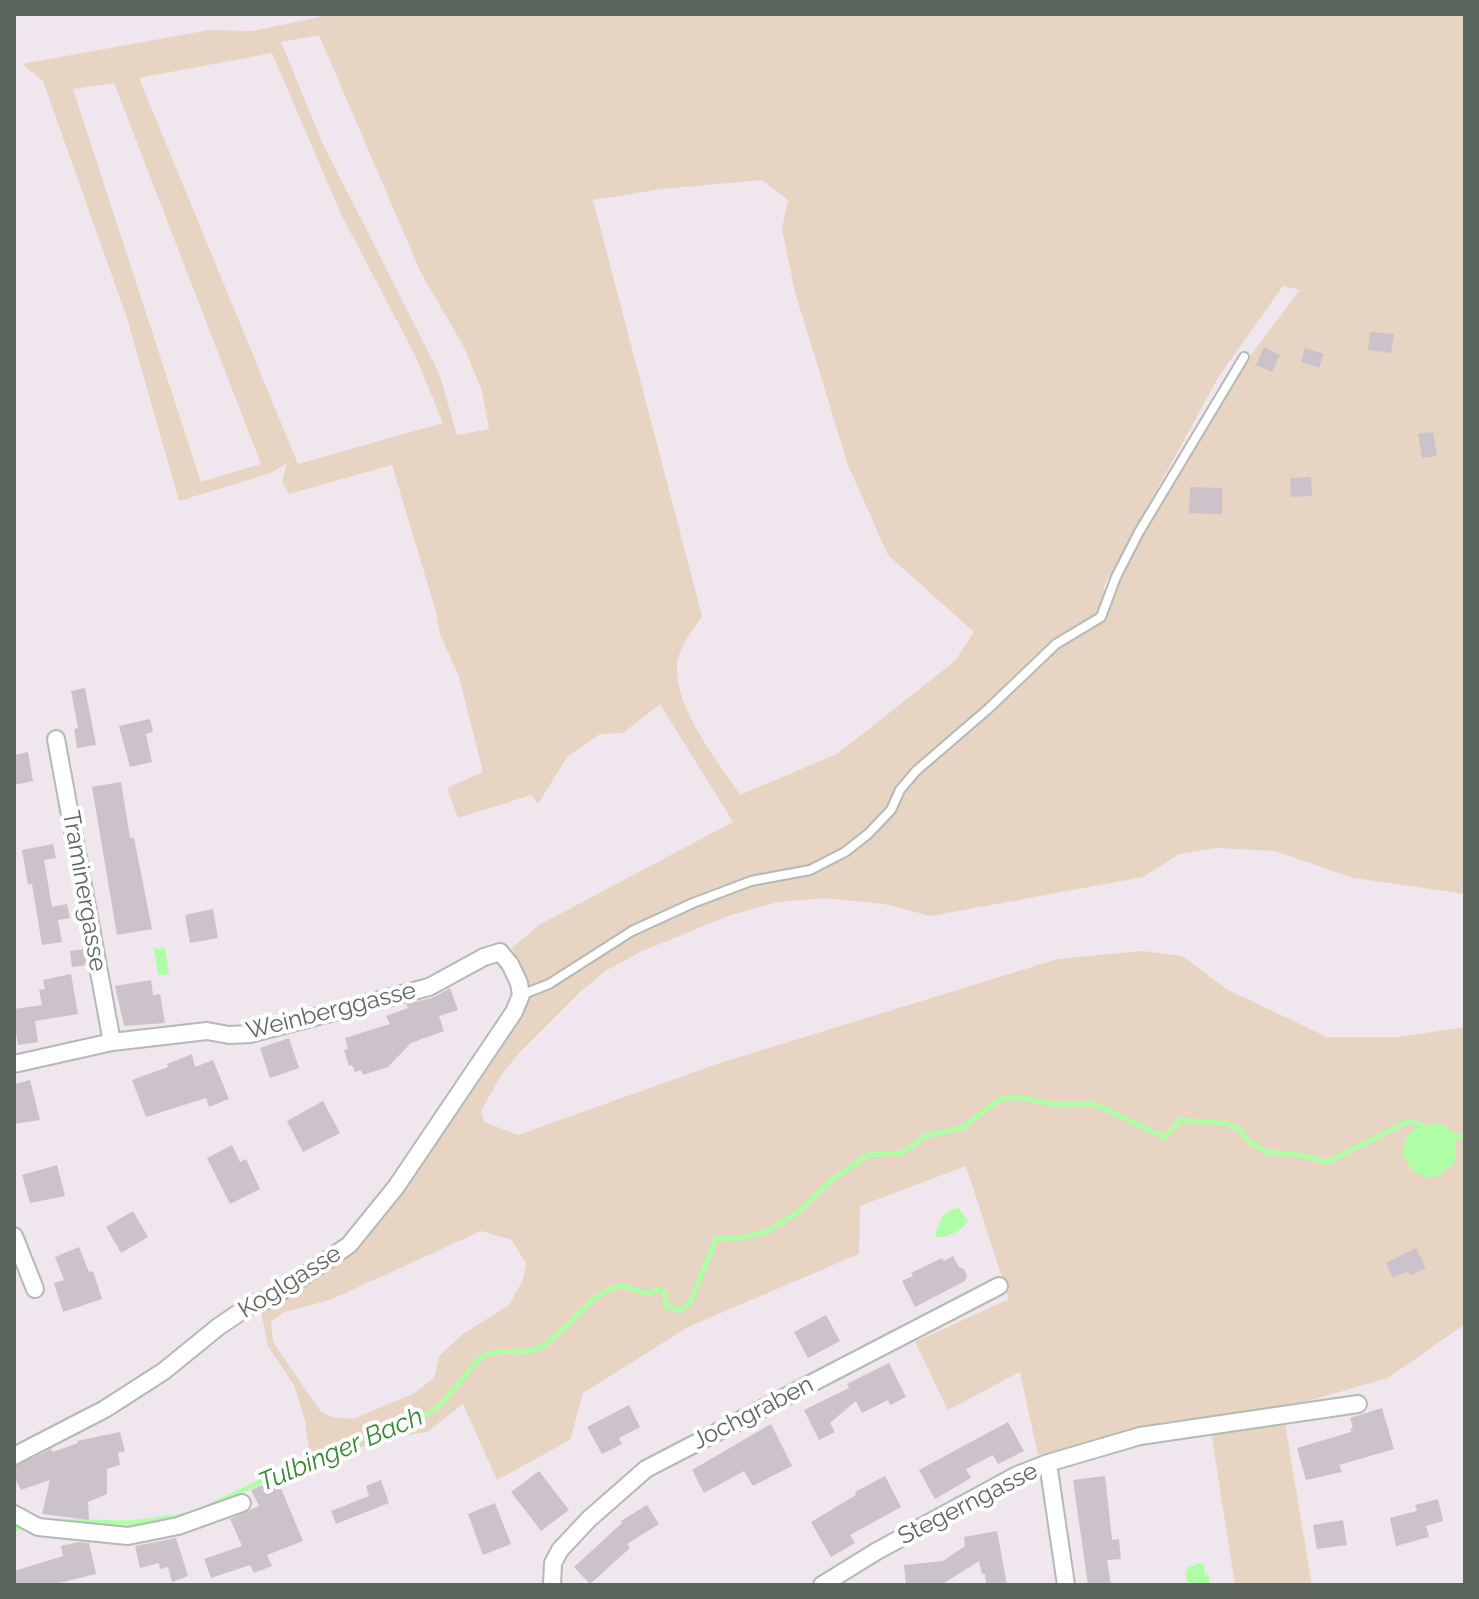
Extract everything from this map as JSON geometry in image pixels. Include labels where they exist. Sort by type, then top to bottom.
[{"type":"street","name":"Traminergasse","points":[[56,739],[112,1042]]},
{"type":"street","name":"Weinberggasse","points":[[14,1064],[112,1042],[207,1031],[229,1035],[250,1034],[429,987],[484,957],[500,952],[515,973],[521,995]]},
{"type":"street","name":"Koglgasse","points":[[14,1456],[105,1409],[164,1371],[252,1304],[270,1299],[349,1245],[396,1187],[482,1063],[521,995]]},
{"type":"street","points":[[14,1236],[35,1289]]},
{"type":"street","name":"Jochgraben","points":[[552,1585],[553,1563],[560,1550],[589,1519],[646,1469],[999,1286]]},
{"type":"street","name":"Stegerngasse","points":[[822,1585],[989,1490],[1048,1463],[1140,1436],[1358,1404]]},
{"type":"street","points":[[1048,1463],[1066,1585]]},
{"type":"street","points":[[14,1514],[38,1527],[128,1536],[178,1526],[242,1503]]},
{"type":"lane","points":[[521,995],[549,984],[632,931],[751,881],[810,870],[845,852],[868,834],[891,810],[900,790],[916,771],[988,709],[1056,644],[1101,617],[1116,577],[1139,532],[1244,357]]},
{"type":"shaded area","points":[[333,14],[1465,14],[1465,894],[1353,878],[1275,851],[1217,848],[1179,854],[1143,877],[931,916],[884,904],[825,898],[778,902],[731,915],[640,952],[607,970],[581,991],[518,1054],[500,1077],[481,1111],[484,1122],[518,1135],[717,1064],[1058,959],[1142,951],[1182,956],[1226,989],[1327,1037],[1399,1037],[1465,1027],[1465,1324],[1388,1378],[1287,1407],[1162,1422],[1038,1455],[1020,1372],[948,1410],[915,1342],[1009,1299],[966,1166],[860,1206],[859,1254],[688,1327],[583,1393],[570,1440],[497,1480],[463,1404],[427,1432],[388,1438],[311,1464],[305,1420],[294,1385],[268,1346],[261,1311],[339,1260],[519,1014],[523,976],[512,948],[539,925],[733,822],[660,704],[623,733],[600,734],[567,757],[538,804],[531,795],[458,818],[447,788],[483,772],[459,677],[440,634],[392,465],[289,494],[282,481],[287,463],[271,473],[179,501],[127,318],[43,81],[22,64],[209,30],[253,31]],"holes":[[[319,35],[421,273],[464,347],[482,391],[489,429],[457,435],[439,373],[323,144],[281,42]],[[272,53],[342,216],[416,357],[443,423],[298,464],[139,78]],[[114,83],[261,464],[201,482],[73,89]],[[762,180],[788,200],[782,229],[795,292],[848,465],[888,555],[974,632],[955,661],[837,754],[740,795],[699,734],[678,682],[680,653],[702,616],[593,200],[662,189]],[[1283,286],[1300,290],[1247,360],[1141,535],[1112,601],[1103,588],[1219,376]],[[481,1231],[512,1240],[526,1264],[523,1280],[509,1305],[463,1334],[440,1355],[434,1378],[413,1394],[353,1419],[332,1417],[321,1412],[273,1342],[271,1322],[284,1312],[330,1300]]]},
{"type":"shaded area","points":[[165,948],[169,974],[158,975],[154,949]]},
{"type":"shaded area","points":[[1437,1123],[1454,1133],[1455,1162],[1439,1175],[1423,1176],[1408,1164],[1403,1146],[1412,1130]]},
{"type":"shaded area","points":[[959,1208],[968,1221],[965,1225],[949,1235],[935,1237],[945,1214]]},
{"type":"shaded area","points":[[1285,1423],[1312,1585],[1235,1585],[1211,1431]]},
{"type":"shaded area","points":[[1204,1564],[1205,1574],[1209,1575],[1210,1585],[1189,1585],[1185,1573],[1187,1568]]},
{"type":"building","points":[[1370,332],[1394,334],[1391,353],[1368,350]]},
{"type":"building","points":[[1264,347],[1280,355],[1272,372],[1256,365]]},
{"type":"building","points":[[1305,348],[1324,354],[1319,368],[1301,362]]},
{"type":"building","points":[[1433,432],[1437,456],[1422,458],[1418,434]]},
{"type":"building","points":[[1311,477],[1312,496],[1291,497],[1290,478]]},
{"type":"building","points":[[1190,487],[1222,488],[1222,514],[1189,513]]},
{"type":"building","points":[[85,688],[96,745],[77,748],[74,729],[78,728],[71,691]]},
{"type":"building","points":[[150,719],[153,732],[146,734],[152,762],[130,767],[119,726]]},
{"type":"building","points":[[28,752],[33,781],[14,785],[14,755]]},
{"type":"building","points":[[121,782],[130,838],[134,838],[152,929],[117,935],[92,787]]},
{"type":"building","points":[[53,844],[56,858],[44,860],[52,907],[67,904],[70,918],[58,920],[62,942],[42,945],[32,884],[28,885],[22,850]]},
{"type":"building","points":[[213,909],[218,938],[190,943],[185,915]]},
{"type":"building","points":[[84,949],[87,965],[72,967],[70,951]]},
{"type":"building","points":[[71,974],[78,1014],[35,1021],[38,1042],[18,1045],[14,1033],[14,1009],[42,1005],[39,990],[45,989],[43,980]]},
{"type":"building","points":[[151,980],[153,995],[160,994],[165,1023],[124,1026],[115,986]]},
{"type":"building","points":[[450,988],[458,1010],[439,1016],[444,1031],[411,1043],[388,1067],[363,1075],[361,1070],[355,1072],[352,1065],[349,1066],[344,1050],[348,1049],[345,1038],[390,1024],[386,1016],[408,1008],[406,1004],[432,998]]},
{"type":"building","points":[[289,1038],[299,1068],[270,1078],[260,1048]]},
{"type":"building","points":[[192,1054],[195,1067],[213,1060],[229,1099],[209,1107],[206,1098],[146,1117],[132,1080]]},
{"type":"building","points":[[30,1080],[40,1120],[14,1124],[14,1084]]},
{"type":"building","points":[[323,1101],[340,1133],[303,1152],[287,1121]]},
{"type":"building","points":[[232,1145],[240,1162],[246,1159],[260,1189],[230,1204],[207,1158]]},
{"type":"building","points":[[57,1165],[65,1196],[30,1203],[22,1175]]},
{"type":"building","points":[[133,1211],[148,1237],[121,1253],[106,1227]]},
{"type":"building","points":[[79,1247],[89,1272],[93,1271],[102,1299],[63,1312],[54,1283],[64,1280],[55,1257]]},
{"type":"building","points":[[1416,1248],[1426,1268],[1410,1276],[1408,1271],[1393,1278],[1386,1263]]},
{"type":"building","points":[[953,1256],[967,1275],[965,1281],[915,1307],[902,1281],[913,1276],[911,1273]]},
{"type":"building","points":[[826,1315],[840,1341],[808,1358],[794,1332]]},
{"type":"building","points":[[889,1363],[906,1397],[890,1405],[888,1400],[862,1413],[856,1401],[830,1423],[835,1432],[819,1440],[804,1410],[849,1388],[847,1384]]},
{"type":"building","points":[[629,1405],[640,1427],[619,1438],[622,1444],[602,1454],[587,1427]]},
{"type":"building","points":[[1382,1408],[1394,1449],[1339,1465],[1342,1472],[1306,1480],[1297,1448],[1351,1432],[1350,1418]]},
{"type":"building","points":[[1008,1422],[1024,1451],[998,1464],[993,1455],[966,1469],[971,1478],[935,1499],[919,1470]]},
{"type":"building","points":[[771,1424],[792,1466],[753,1486],[744,1471],[704,1493],[692,1470]]},
{"type":"building","points":[[120,1432],[125,1451],[118,1453],[120,1465],[107,1469],[107,1494],[88,1502],[89,1520],[42,1514],[50,1480],[21,1490],[14,1476],[14,1467],[51,1449],[53,1452],[77,1441]]},
{"type":"building","points":[[539,1471],[569,1510],[541,1531],[511,1492]]},
{"type":"building","points":[[885,1476],[901,1507],[850,1535],[855,1543],[831,1557],[811,1522]]},
{"type":"building","points":[[1105,1476],[1112,1540],[1119,1539],[1121,1559],[1107,1560],[1111,1585],[1088,1585],[1073,1480]]},
{"type":"building","points":[[277,1479],[303,1541],[267,1555],[272,1566],[254,1573],[250,1565],[211,1578],[204,1559],[242,1546],[230,1519],[259,1506],[251,1490]]},
{"type":"building","points":[[381,1480],[389,1503],[336,1524],[331,1511],[369,1496],[366,1486]]},
{"type":"building","points":[[1438,1499],[1443,1521],[1426,1526],[1429,1537],[1396,1546],[1390,1518],[1417,1511],[1415,1505]]},
{"type":"building","points":[[495,1503],[511,1544],[483,1555],[468,1514]]},
{"type":"building","points":[[647,1505],[659,1524],[627,1544],[630,1548],[590,1584],[574,1567],[621,1521]]},
{"type":"building","points":[[1343,1520],[1347,1545],[1317,1549],[1313,1525]]},
{"type":"building","points":[[997,1531],[1007,1585],[986,1585],[979,1561],[941,1585],[906,1585],[904,1565],[943,1561],[965,1546],[964,1537]]},
{"type":"building","points":[[176,1538],[188,1576],[172,1582],[168,1567],[160,1569],[159,1563],[140,1568],[135,1546]]},
{"type":"building","points":[[89,1543],[96,1574],[50,1585],[14,1585],[14,1571],[63,1556],[61,1546]]},
{"type":"waterway","name":"Tulbinger Bach","points":[[201,1510],[318,1456],[421,1417],[439,1405],[481,1358],[493,1352],[528,1351],[541,1347],[607,1291],[624,1286],[645,1294],[660,1289],[665,1295],[666,1306],[679,1311],[690,1303],[716,1239],[741,1238],[768,1231],[797,1213],[833,1179],[868,1155],[902,1153],[926,1136],[962,1128],[1000,1099],[1018,1097],[1052,1104],[1094,1104],[1165,1137],[1181,1120],[1228,1124],[1267,1152],[1327,1162],[1409,1121],[1426,1127]]},
{"type":"waterway","name":"Tulbinger Bach","points":[[1451,1134],[1465,1138]]},
{"type":"waterway","name":"Tulbinger Bach","points":[[59,1521],[129,1523],[184,1516]]},
{"type":"waterway","name":"Tulbinger Bach","points":[[14,1530],[20,1527]]}]
